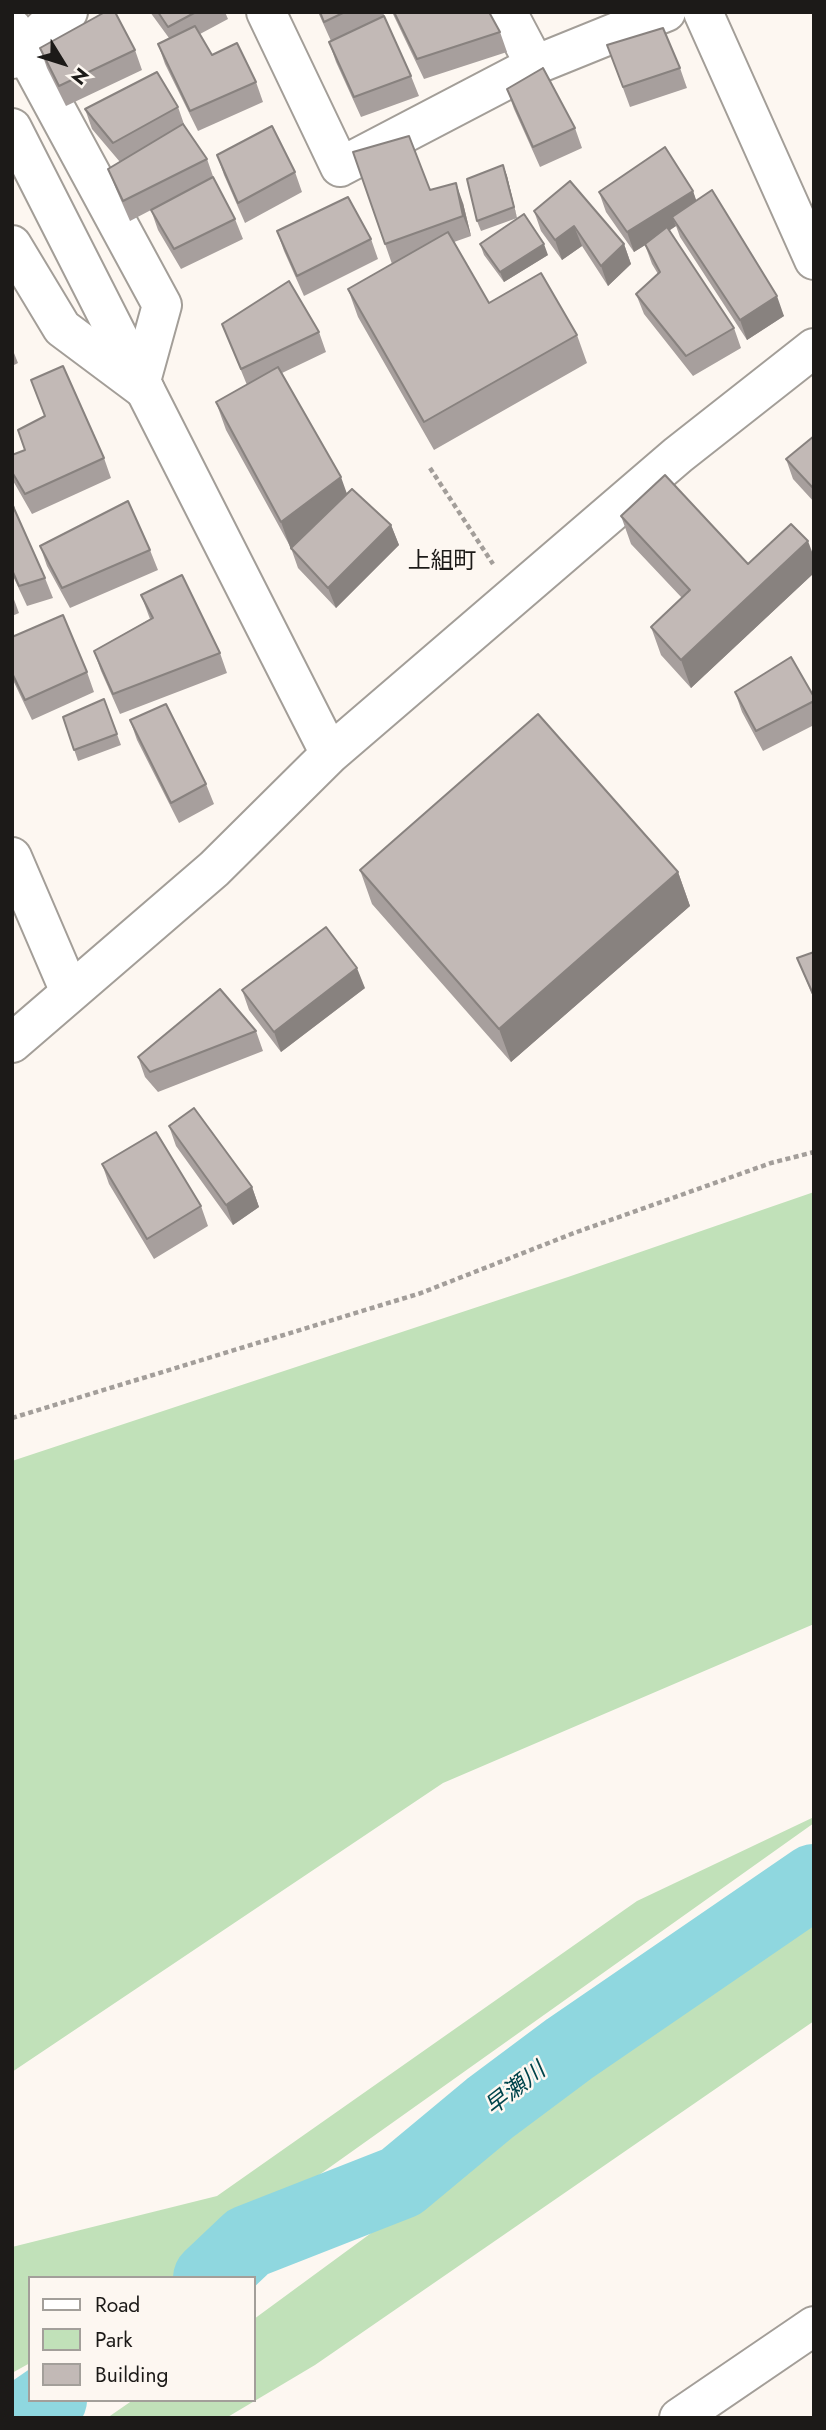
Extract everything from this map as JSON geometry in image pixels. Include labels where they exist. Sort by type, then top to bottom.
[{"type":"street","points":[[68,12],[16,45],[162,305],[143,386]]},
{"type":"street","points":[[266,12],[340,167],[535,65],[666,12]]},
{"type":"street","points":[[508,12],[535,65]]},
{"type":"street","points":[[703,12],[814,260]]},
{"type":"street","points":[[12,128],[330,754]]},
{"type":"street","points":[[12,245],[62,328],[143,386]]},
{"type":"street","points":[[12,1043],[215,869],[330,754],[678,455],[814,348]]},
{"type":"street","points":[[12,857],[69,992]]},
{"type":"street","points":[[679,2418],[814,2326]]},
{"type":"path","points":[[430,468],[499,574]]},
{"type":"path","points":[[12,1418],[421,1293],[574,1233],[771,1163],[814,1152]]},
{"type":"green space","points":[[814,1192],[814,1624],[443,1783],[12,2072],[12,1461],[568,1277]]},
{"type":"green space","points":[[814,1817],[814,1823],[177,2276],[28,2276],[28,2364],[12,2373],[12,2247],[217,2196],[637,1901]]},
{"type":"green space","points":[[814,1895],[814,2021],[315,2365],[256,2400],[256,2318],[528,2118]]},
{"type":"green space","points":[[130,2402],[253,2402],[226,2418],[107,2418]]},
{"type":"building","points":[[105,12],[115,12],[135,50],[59,86],[40,48]]},
{"type":"building","points":[[158,12],[196,12],[168,27]]},
{"type":"building","points":[[320,12],[345,12],[324,22]]},
{"type":"building","points":[[394,12],[489,12],[500,32],[417,59]]},
{"type":"building","points":[[384,16],[411,76],[354,97],[329,42]]},
{"type":"building","points":[[195,26],[212,55],[237,43],[256,82],[190,111],[158,44]]},
{"type":"building","points":[[663,28],[680,68],[623,87],[607,45]]},
{"type":"building","points":[[543,68],[575,128],[533,147],[507,89]]},
{"type":"building","points":[[157,72],[178,107],[113,143],[85,109]]},
{"type":"building","points":[[183,124],[207,159],[123,201],[108,169]]},
{"type":"building","points":[[272,126],[295,172],[238,203],[217,155]]},
{"type":"building","points":[[409,136],[430,190],[456,183],[463,216],[385,244],[353,152]]},
{"type":"building","points":[[665,147],[693,191],[627,232],[599,192]]},
{"type":"building","points":[[503,165],[514,207],[477,221],[467,179]]},
{"type":"building","points":[[213,177],[235,219],[174,249],[151,210]]},
{"type":"building","points":[[570,181],[624,244],[601,266],[574,226],[555,240],[534,211]]},
{"type":"building","points":[[712,190],[777,296],[740,320],[672,217]]},
{"type":"building","points":[[348,197],[371,239],[297,276],[277,231]]},
{"type":"building","points":[[524,214],[544,244],[500,272],[480,244]]},
{"type":"building","points":[[667,227],[734,328],[686,356],[636,294],[660,272],[645,244]]},
{"type":"building","points":[[448,232],[489,303],[541,273],[577,335],[424,422],[348,289]]},
{"type":"building","points":[[289,281],[319,332],[241,369],[222,324]]},
{"type":"building","points":[[63,366],[104,458],[25,494],[12,472],[12,455],[25,450],[18,430],[45,416],[31,380]]},
{"type":"building","points":[[278,367],[341,477],[281,522],[216,402]]},
{"type":"building","points":[[814,436],[814,489],[786,459]]},
{"type":"building","points":[[665,475],[748,564],[791,524],[808,541],[681,660],[651,627],[690,590],[621,516]]},
{"type":"building","points":[[352,489],[391,525],[328,588],[291,548]]},
{"type":"building","points":[[128,501],[150,550],[62,588],[40,546]]},
{"type":"building","points":[[12,504],[45,578],[19,586],[12,570]]},
{"type":"building","points":[[182,575],[220,653],[113,694],[94,651],[153,618],[141,595]]},
{"type":"building","points":[[63,615],[87,672],[25,700],[12,673],[12,637]]},
{"type":"building","points":[[791,657],[814,701],[756,731],[735,692]]},
{"type":"building","points":[[104,699],[117,734],[74,750],[63,717]]},
{"type":"building","points":[[166,704],[206,784],[171,803],[130,720]]},
{"type":"building","points":[[538,714],[678,872],[499,1029],[360,870]]},
{"type":"building","points":[[326,927],[357,968],[274,1032],[242,990]]},
{"type":"building","points":[[814,952],[814,994],[813,994],[797,958]]},
{"type":"building","points":[[220,989],[256,1031],[150,1072],[138,1057]]},
{"type":"building","points":[[194,1108],[252,1187],[226,1205],[169,1126]]},
{"type":"building","points":[[156,1132],[201,1206],[147,1239],[102,1164]]},
{"type":"waterway","name":"早瀬川","points":[[212,2276],[248,2242],[401,2182],[490,2108],[569,2049],[814,1881]]},
{"type":"waterway","name":"早瀬川","points":[[24,2418],[47,2402]]},
{"type":"district","name":"上組町","points":[[442,562]]}]
